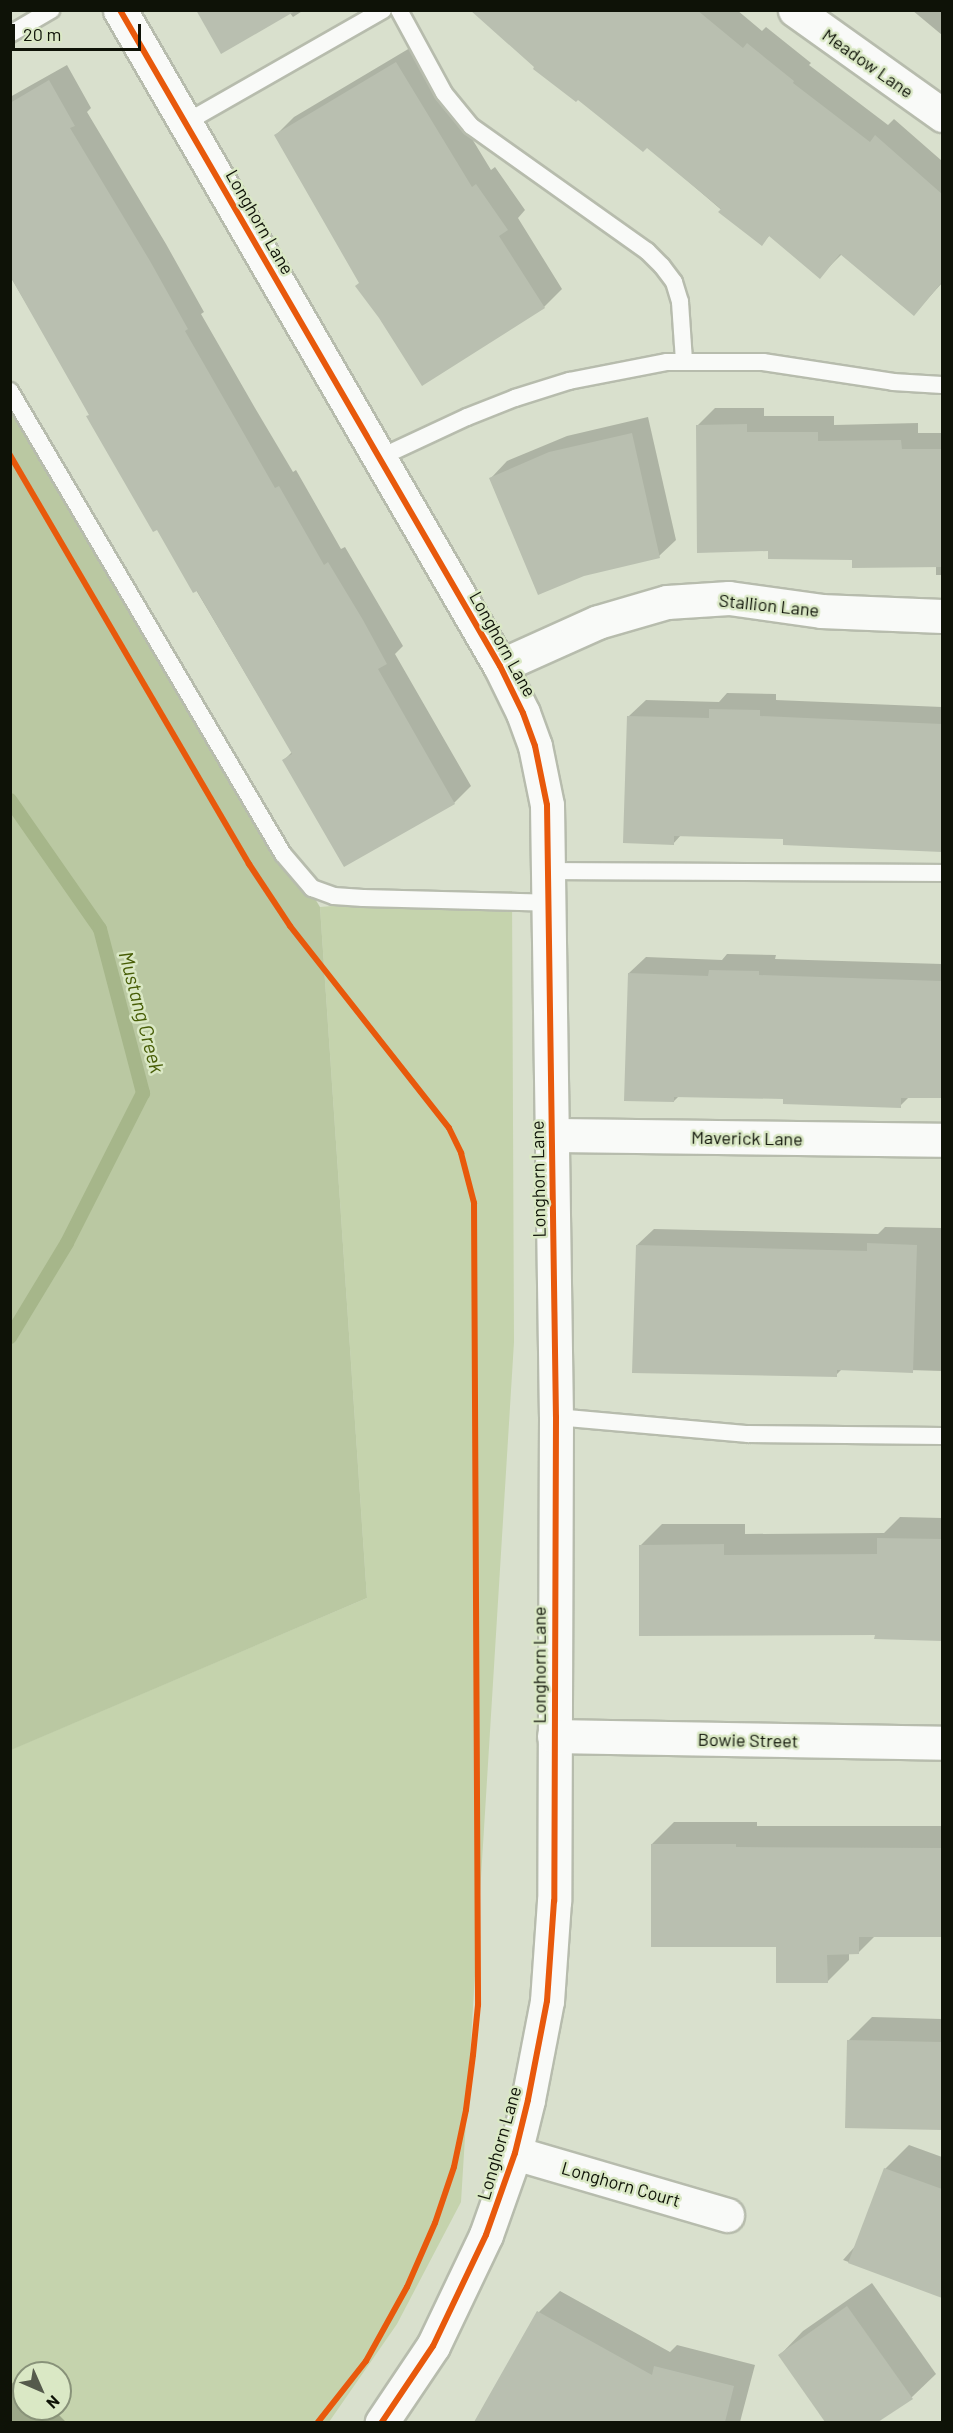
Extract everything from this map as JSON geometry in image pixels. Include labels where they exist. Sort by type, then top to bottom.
[{"type":"street","name":"Longhorn Lane","points":[[120,10],[501,666],[523,713],[540,767],[549,834],[556,1418],[554,1901],[551,1959],[540,2044],[515,2153],[486,2235],[459,2296],[433,2346],[382,2422]]},
{"type":"street","name":"Meadow Lane","points":[[795,10],[942,115]]},
{"type":"street","name":"Stallion Lane","points":[[501,666],[598,622],[667,603],[729,598],[821,611],[942,616]]},
{"type":"street","name":"Maverick Lane","points":[[552,1135],[942,1140]]},
{"type":"street","name":"Bowie Street","points":[[554,1736],[942,1743]]},
{"type":"street","name":"Longhorn Court","points":[[515,2153],[727,2215]]},
{"type":"lane","points":[[10,34],[51,10]]},
{"type":"lane","points":[[185,123],[383,10]]},
{"type":"lane","points":[[399,10],[444,93],[471,126],[647,250],[662,266],[674,282],[680,302],[684,361]]},
{"type":"lane","points":[[379,458],[467,417],[569,381],[618,370],[684,361],[763,362],[893,382],[942,385]]},
{"type":"lane","points":[[10,392],[283,854],[312,888],[334,896],[363,898],[549,887],[942,873]]},
{"type":"lane","points":[[556,1418],[748,1434],[942,1436]]},
{"type":"green space","points":[[10,400],[320,907],[367,1598],[11,1750]]},
{"type":"green space","points":[[512,891],[514,1342],[461,2202],[397,2324],[329,2422],[11,2422],[10,1750],[367,1598],[320,907]]},
{"type":"building","points":[[196,10],[297,10],[221,54]]},
{"type":"building","points":[[470,10],[697,10],[743,48],[747,43],[794,81],[793,83],[870,142],[875,135],[942,194],[942,282],[914,316],[840,254],[820,279],[769,236],[762,246],[718,212],[721,209],[647,148],[643,152],[578,100],[576,102],[533,69],[534,67]]},
{"type":"building","points":[[396,62],[472,187],[476,184],[508,230],[499,236],[545,308],[422,386],[379,318],[355,286],[359,283],[274,135]]},
{"type":"building","points":[[49,80],[75,126],[70,128],[150,261],[188,329],[185,331],[275,488],[279,486],[324,565],[328,562],[363,620],[387,664],[378,669],[455,804],[344,867],[282,760],[292,754],[197,591],[193,593],[157,530],[153,532],[86,416],[89,415],[10,276],[10,103]]},
{"type":"building","points":[[747,424],[747,432],[818,432],[818,441],[901,440],[902,449],[942,449],[942,567],[852,568],[852,560],[768,559],[768,551],[697,553],[696,425]]},
{"type":"building","points":[[632,433],[660,558],[584,576],[538,595],[489,478],[549,452]]},
{"type":"building","points":[[709,709],[760,710],[760,716],[942,724],[942,852],[783,845],[783,839],[674,836],[674,845],[623,843],[627,716],[709,718]]},
{"type":"building","points":[[709,970],[759,971],[759,975],[942,981],[942,1098],[901,1098],[901,1108],[783,1104],[783,1099],[674,1097],[674,1102],[624,1101],[628,973],[708,976]]},
{"type":"building","points":[[867,1243],[917,1245],[913,1373],[837,1370],[837,1377],[632,1373],[636,1245],[867,1251]]},
{"type":"building","points":[[877,1538],[942,1539],[942,1641],[874,1639],[875,1635],[639,1636],[639,1545],[724,1544],[724,1555],[877,1554]]},
{"type":"building","points":[[651,1844],[736,1844],[736,1847],[942,1848],[942,1937],[859,1937],[859,1954],[827,1955],[828,1983],[776,1983],[776,1947],[651,1947]]},
{"type":"building","points":[[847,2040],[942,2042],[942,2130],[845,2128]]},
{"type":"building","points":[[884,2168],[942,2189],[942,2298],[848,2263]]},
{"type":"building","points":[[847,2306],[913,2399],[878,2422],[825,2422],[778,2355]]},
{"type":"building","points":[[537,2311],[652,2375],[654,2366],[734,2386],[725,2422],[474,2422]]},
{"type":"waterway","name":"Mustang Creek","points":[[10,800],[100,929],[143,1093],[67,1243],[10,1337]]},
{"type":"cycle path","points":[[120,10],[500,666],[523,713],[535,746],[547,805],[556,1417],[554,1901],[547,2001],[528,2100],[515,2153],[486,2235],[433,2346],[382,2422]]},
{"type":"cycle path","points":[[10,455],[249,864],[290,926],[449,1128],[461,1153],[474,1203],[478,2005],[466,2110],[454,2167],[435,2223],[407,2287],[366,2361],[318,2422]]}]
